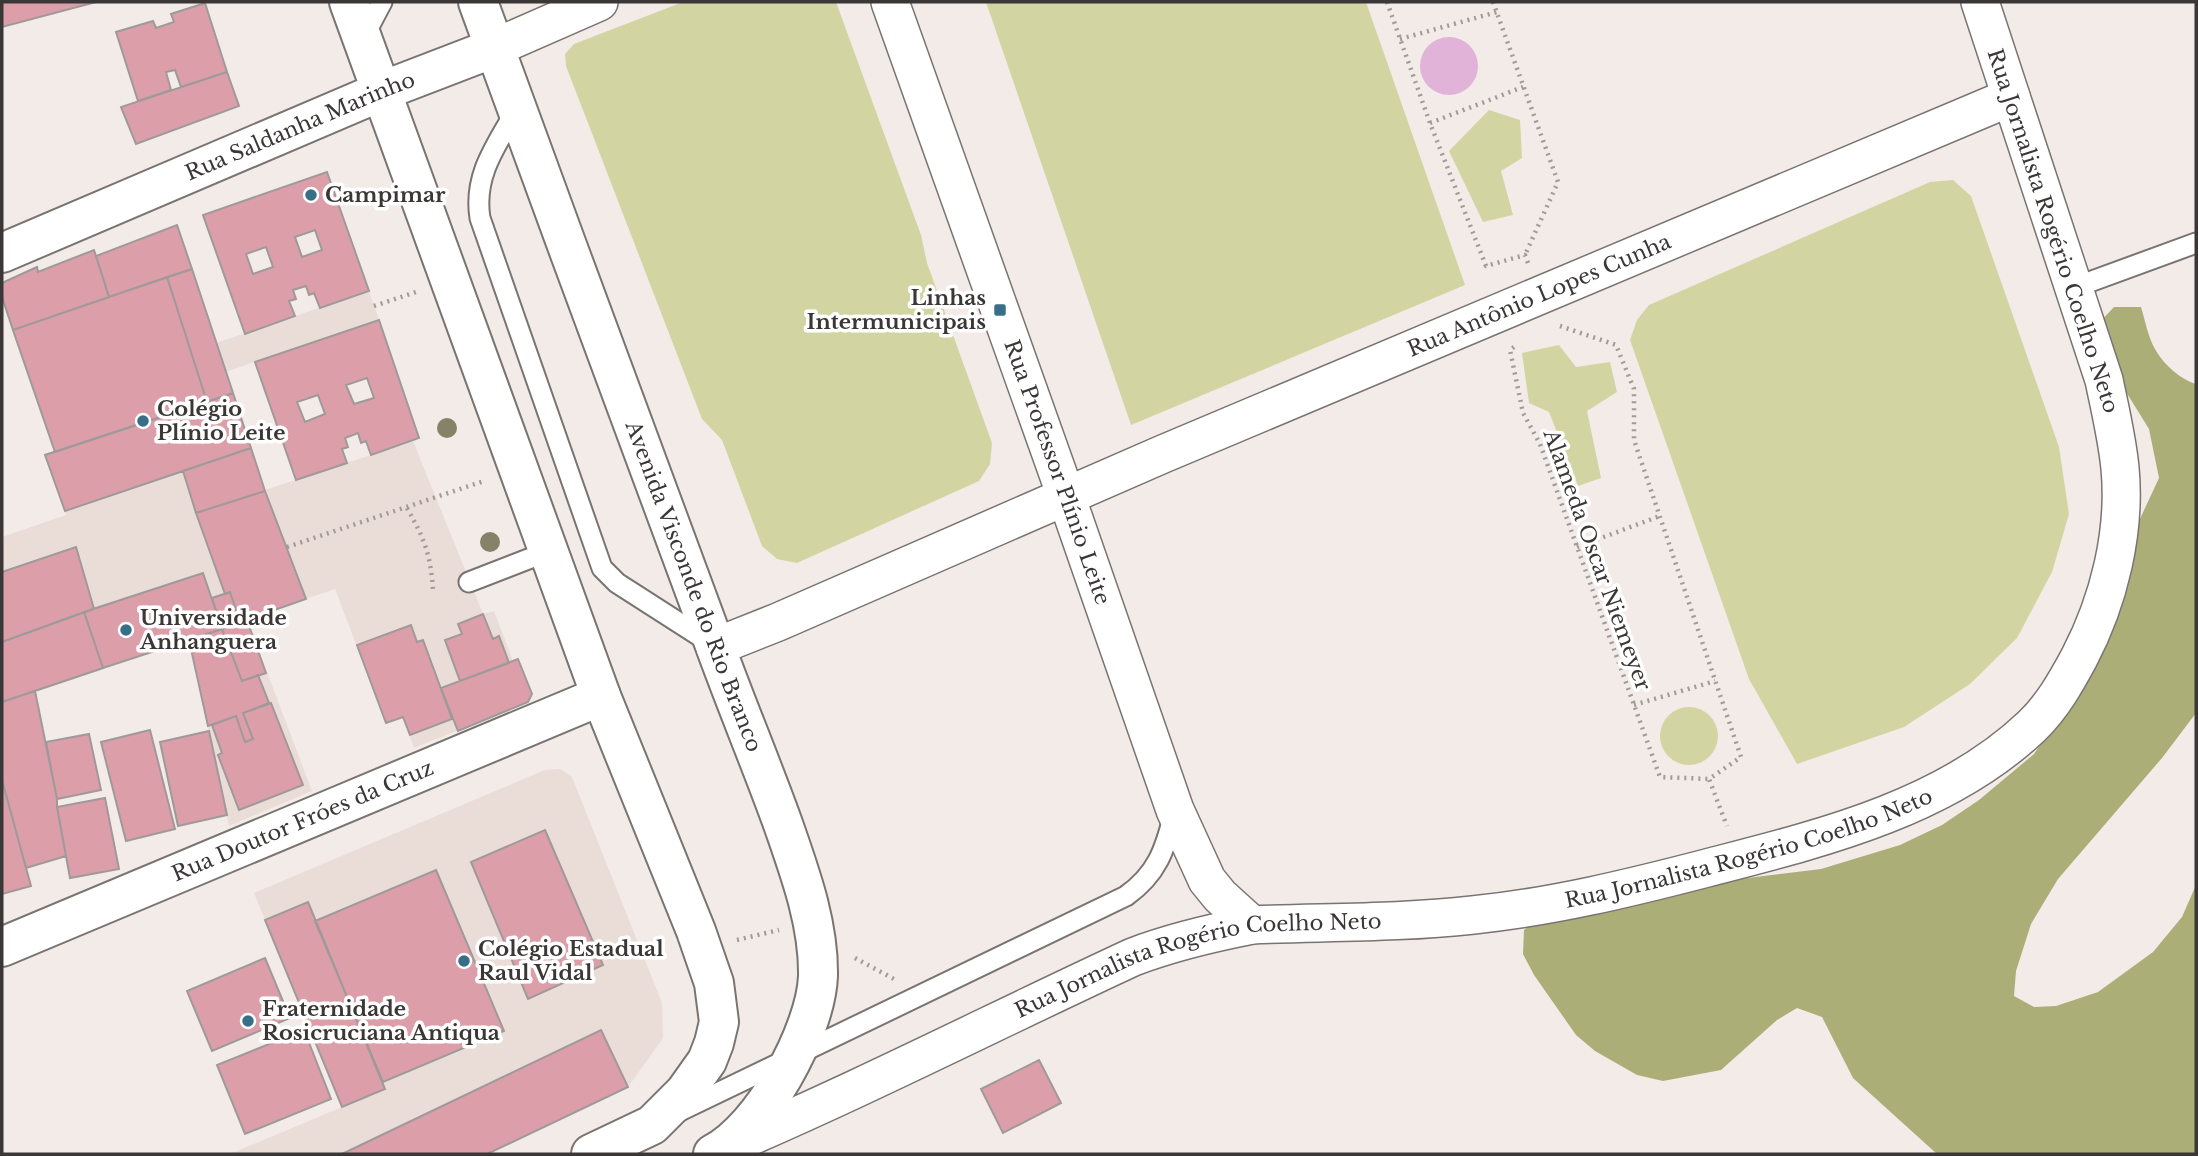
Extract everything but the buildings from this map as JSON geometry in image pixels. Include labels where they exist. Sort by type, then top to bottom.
[{"type":"main road","points":[[349,2],[601,696],[714,983],[719,1022],[707,1061],[685,1092],[652,1125],[591,1154]]},
{"type":"main road","name":"Avenida Visconde do Rio Branco","points":[[478,2],[797,866],[811,915],[818,978],[815,999],[794,1057],[766,1102],[718,1151]]},
{"type":"main road","name":"Rua Saldanha Marinho","points":[[2,253],[382,91],[494,48]]},
{"type":"main road","name":"Rua Doutor Fróes da Cruz","points":[[2,947],[601,696]]},
{"type":"street","name":"Rua Saldanha Marinho","points":[[494,48],[599,2]]},
{"type":"street","name":"Rua Professor Plínio Leite","points":[[890,2],[1175,810],[1207,880],[1220,896],[1252,925]]},
{"type":"street","name":"Rua Jornalista Rogério Coelho Neto","points":[[718,1151],[817,1108],[948,1043],[1133,957],[1180,941],[1252,925],[1443,918],[1507,911],[1610,891],[1740,859],[1824,836],[1933,794],[1970,773],[2032,726],[2052,703],[2070,673],[2093,631],[2105,599],[2120,513],[2120,471],[2115,430],[2104,380],[1980,2]]},
{"type":"street","name":"Rua Antônio Lopes Cunha","points":[[715,647],[2011,97]]},
{"type":"lane","points":[[363,39],[382,2]]},
{"type":"lane","points":[[517,109],[480,180],[477,200],[480,218],[602,568],[617,583],[715,647]]},
{"type":"lane","points":[[2073,288],[2196,243]]},
{"type":"lane","points":[[470,582],[549,551]]},
{"type":"lane","points":[[652,1125],[1126,896],[1153,871],[1175,810]]},
{"type":"path","points":[[1387,2],[1430,123],[1486,266],[1525,255]]},
{"type":"path","points":[[1493,2],[1558,182],[1525,255],[1548,322],[1615,345],[1634,389],[1634,440],[1741,757],[1709,779],[1740,859]]},
{"type":"path","points":[[1400,39],[1497,12]]},
{"type":"path","points":[[1430,123],[1523,86]]},
{"type":"path","name":"Alameda Oscar Niemeyer","points":[[1520,343],[1510,349],[1523,413],[1540,444],[1660,777],[1709,779]]},
{"type":"path","points":[[287,547],[518,468]]},
{"type":"path","points":[[407,508],[422,534],[431,563],[433,591]]},
{"type":"path","points":[[1577,547],[1660,516]]},
{"type":"path","points":[[1634,705],[1715,681]]},
{"type":"path","points":[[737,940],[787,929]]},
{"type":"path","points":[[854,958],[922,994]]},
{"type":"shaded area","points":[[1443,37],[1455,37],[1470,45],[1478,60],[1478,72],[1470,87],[1455,95],[1443,95],[1428,87],[1420,72],[1420,60],[1428,45]]},
{"type":"shaded area","name":"Universidade Anhanguera","points":[[192,269],[216,343],[369,291],[379,320],[225,372],[265,490],[413,441],[483,614],[494,611],[513,661],[518,659],[532,694],[528,702],[414,748],[403,717],[386,723],[335,589],[247,619],[312,791],[229,826],[189,640],[2,702],[2,537],[66,515],[45,455],[55,451],[13,330]]},
{"type":"shaded area","name":"Colégio Estadual Raul Vidal","points":[[560,769],[572,777],[662,1003],[663,1038],[628,1087],[487,1154],[230,1154],[342,1107],[254,893],[545,770]]},
{"type":"green space","points":[[683,2],[836,2],[921,235],[927,263],[992,443],[990,464],[979,481],[797,563],[777,559],[762,546],[722,440],[702,419],[566,66],[565,54],[574,44]]},
{"type":"green space","points":[[986,2],[1366,2],[1465,285],[1131,425]]},
{"type":"green space","points":[[1489,110],[1520,120],[1522,158],[1501,171],[1513,215],[1483,222],[1449,151]]},
{"type":"green space","points":[[1953,180],[1971,196],[2059,447],[2069,514],[2052,572],[2017,638],[1970,684],[1904,727],[1797,764],[1749,679],[1630,340],[1637,320],[1649,305],[1930,182]]},
{"type":"green space","points":[[2114,307],[2141,307],[2150,339],[2158,355],[2178,375],[2196,384],[2196,713],[2162,758],[2058,879],[2031,924],[2016,971],[2014,996],[2034,1007],[2056,1006],[2098,992],[2153,952],[2182,917],[2196,885],[2196,1154],[1937,1154],[1853,1078],[1822,1017],[1797,1008],[1777,1020],[1721,1070],[1663,1081],[1637,1075],[1595,1051],[1576,1035],[1534,975],[1523,954],[1524,930],[1558,901],[1821,869],[1900,845],[1942,825],[1979,800],[2034,754],[2072,697],[2118,610],[2139,521],[2159,478],[2149,429],[2123,387],[2098,324]]},
{"type":"green space","points":[[1559,345],[1576,367],[1610,362],[1617,392],[1587,411],[1601,478],[1578,486],[1549,412],[1529,403],[1522,353]]},
{"type":"green space","points":[[1683,707],[1695,707],[1710,715],[1718,730],[1718,742],[1710,757],[1695,765],[1683,765],[1668,757],[1660,742],[1660,730],[1668,715]]},
{"type":"place","name":"Campimar","points":[[311,195]]},
{"type":"place","name":"Linhas Intermunicipais","points":[[1000,310]]},
{"type":"place","name":"Colégio Plínio Leite","points":[[143,421]]},
{"type":"place","name":"Universidade Anhanguera","points":[[126,630]]},
{"type":"place","name":"Colégio Estadual Raul Vidal","points":[[464,961]]},
{"type":"place","name":"Fraternidade Rosicruciana Antiqua","points":[[248,1021]]}]
